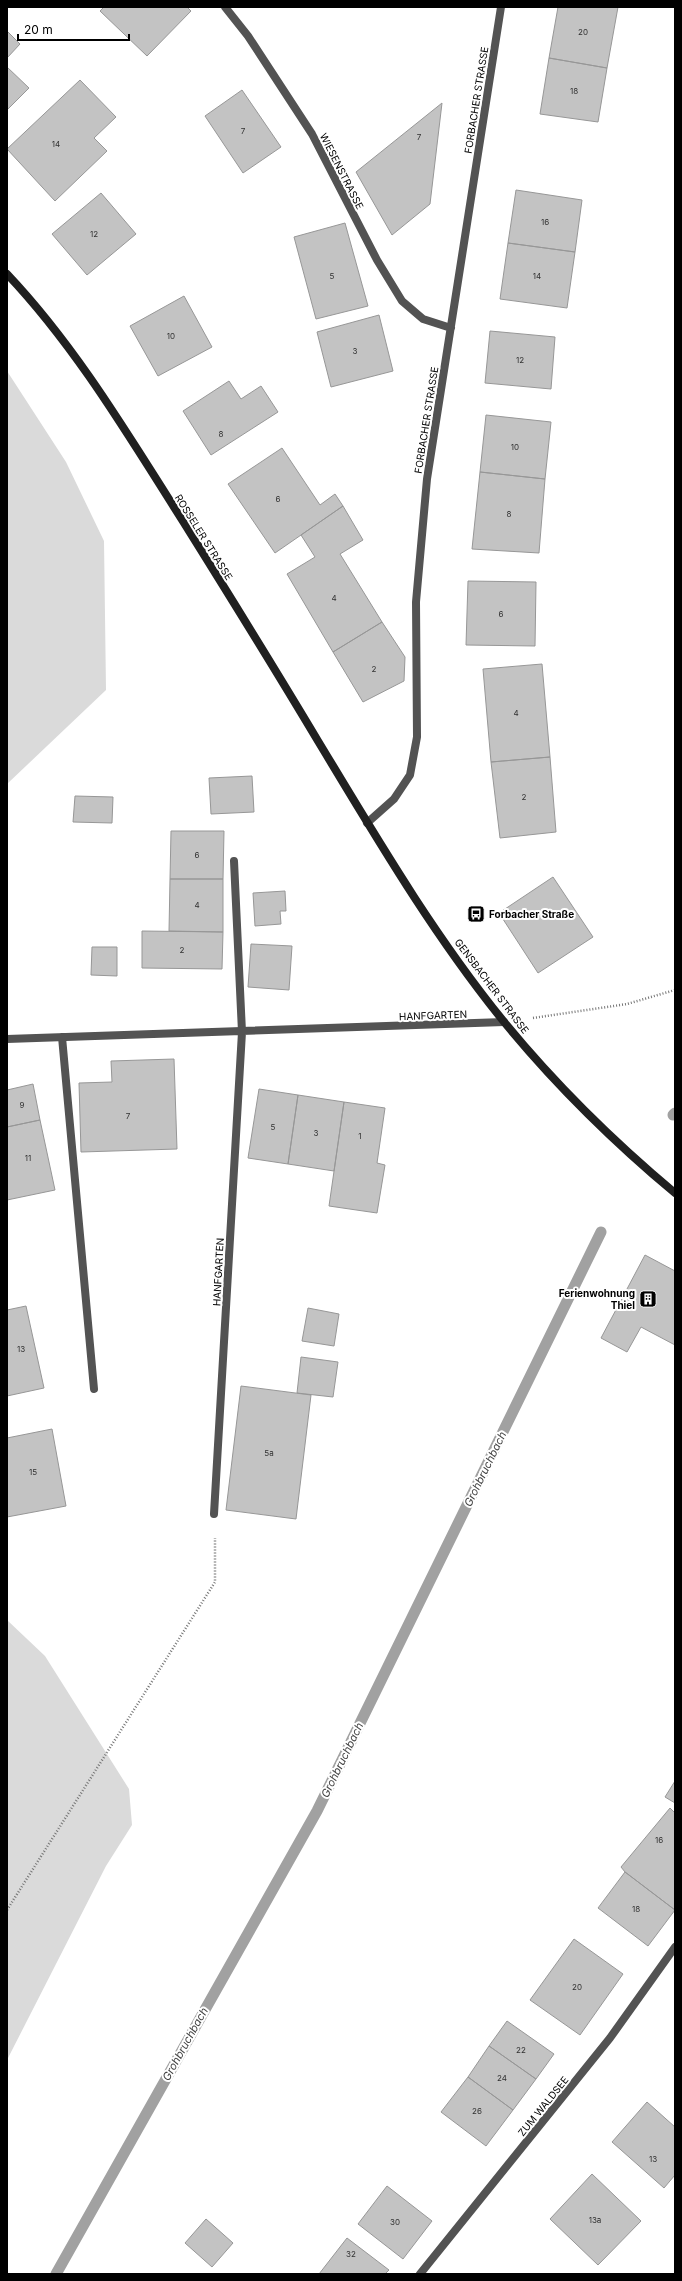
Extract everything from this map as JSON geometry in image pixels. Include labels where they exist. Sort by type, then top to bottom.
[{"type":"main road","name":"ROSSELER STRASSE","points":[[7,274],[32,301],[81,365],[148,467],[262,647],[367,823]]},
{"type":"main road","name":"GENSBACHER STRASSE","points":[[367,823],[411,892],[504,1022],[562,1088],[622,1146],[675,1193]]},
{"type":"street","name":"WIESENSTRASSE","points":[[226,7],[248,36],[312,134],[376,260],[402,301],[422,319],[451,328]]},
{"type":"street","name":"FORBACHER STRASSE","points":[[367,823],[394,799],[410,775],[417,737],[417,595],[427,479],[501,7]]},
{"type":"street","points":[[234,861],[242,1032]]},
{"type":"street","name":"HANFGARTEN","points":[[7,1039],[504,1022]]},
{"type":"street","name":"HANFGARTEN","points":[[214,1514],[242,1032]]},
{"type":"street","points":[[62,1037],[94,1389]]},
{"type":"street","name":"ZUM WALDSEE","points":[[420,2274],[610,2038],[675,1947]]},
{"type":"path","points":[[504,1022],[627,1004],[675,990]]},
{"type":"path","points":[[7,1910],[215,1582],[214,1514]]},
{"type":"shaded area","points":[[7,371],[66,462],[104,541],[106,690],[7,784]]},
{"type":"shaded area","points":[[7,1620],[45,1656],[129,1789],[132,1825],[106,1866],[7,2060]]},
{"type":"building","points":[[104,7],[187,7],[191,11],[147,56],[100,11]]},
{"type":"building","points":[[558,7],[618,7],[607,68],[549,58]]},
{"type":"building","points":[[7,31],[20,44],[7,58]]},
{"type":"building","points":[[549,58],[607,68],[598,122],[540,114]]},
{"type":"building","points":[[7,67],[29,88],[7,110]]},
{"type":"building","points":[[80,80],[116,117],[94,138],[107,151],[55,201],[7,149]]},
{"type":"building","points":[[242,90],[281,147],[243,173],[205,116]]},
{"type":"building","points":[[442,103],[430,204],[392,235],[356,172]]},
{"type":"building","points":[[516,190],[582,200],[575,252],[508,243]]},
{"type":"building","points":[[101,193],[136,234],[87,275],[52,234]]},
{"type":"building","points":[[345,223],[368,306],[316,319],[294,237]]},
{"type":"building","points":[[508,243],[575,252],[567,308],[500,299]]},
{"type":"building","points":[[184,296],[212,347],[158,376],[130,326]]},
{"type":"building","points":[[379,315],[393,371],[331,387],[317,332]]},
{"type":"building","points":[[490,331],[555,337],[551,389],[485,383]]},
{"type":"building","points":[[229,381],[241,399],[261,386],[278,412],[211,455],[183,411]]},
{"type":"building","points":[[486,415],[551,422],[545,479],[480,472]]},
{"type":"building","points":[[282,448],[320,505],[335,494],[343,506],[275,553],[228,484]]},
{"type":"building","points":[[480,472],[545,479],[539,553],[472,549]]},
{"type":"building","points":[[343,506],[363,540],[340,554],[382,622],[333,652],[287,574],[315,557],[301,535]]},
{"type":"building","points":[[468,581],[536,582],[535,646],[466,645]]},
{"type":"building","points":[[382,622],[405,657],[404,681],[363,702],[333,652]]},
{"type":"building","points":[[542,664],[550,757],[491,762],[483,669]]},
{"type":"building","points":[[550,757],[556,832],[500,838],[491,762]]},
{"type":"building","points":[[252,776],[254,812],[211,814],[209,778]]},
{"type":"building","points":[[75,796],[113,797],[112,823],[73,822]]},
{"type":"building","points":[[171,831],[224,831],[223,879],[170,879]]},
{"type":"building","points":[[553,877],[593,937],[538,973],[499,913]]},
{"type":"building","points":[[170,879],[223,879],[223,932],[169,931]]},
{"type":"building","points":[[285,891],[286,911],[280,911],[281,924],[255,926],[253,893]]},
{"type":"building","points":[[142,931],[223,932],[222,969],[142,968]]},
{"type":"building","points":[[251,944],[292,946],[289,990],[248,987]]},
{"type":"building","points":[[92,947],[117,947],[117,976],[91,975]]},
{"type":"building","points":[[174,1059],[177,1149],[81,1152],[79,1083],[112,1082],[111,1061]]},
{"type":"building","points":[[33,1084],[40,1120],[7,1127],[7,1090]]},
{"type":"building","points":[[259,1089],[298,1095],[288,1164],[248,1158]]},
{"type":"building","points":[[298,1095],[344,1102],[334,1171],[288,1164]]},
{"type":"building","points":[[344,1102],[385,1108],[377,1163],[385,1165],[377,1213],[329,1206]]},
{"type":"building","points":[[40,1120],[55,1190],[7,1200],[7,1127]]},
{"type":"building","name":"Ferienwohnung Thiel","points":[[645,1255],[675,1271],[675,1345],[641,1327],[627,1352],[601,1338]]},
{"type":"building","points":[[26,1306],[44,1388],[7,1396],[7,1310]]},
{"type":"building","points":[[308,1308],[339,1314],[334,1346],[302,1341]]},
{"type":"building","points":[[301,1357],[338,1362],[333,1397],[297,1393]]},
{"type":"building","points":[[241,1386],[311,1395],[296,1519],[226,1510]]},
{"type":"building","points":[[52,1429],[66,1506],[7,1517],[7,1438]]},
{"type":"building","points":[[675,1781],[675,1803],[665,1797]]},
{"type":"building","points":[[670,1808],[675,1813],[675,1910],[625,1872],[621,1867]]},
{"type":"building","points":[[625,1872],[675,1910],[648,1946],[598,1908]]},
{"type":"building","points":[[574,1939],[623,1974],[580,2035],[530,2000]]},
{"type":"building","points":[[507,2021],[554,2054],[536,2079],[489,2046]]},
{"type":"building","points":[[489,2046],[536,2079],[513,2110],[468,2077]]},
{"type":"building","points":[[468,2077],[513,2110],[486,2146],[441,2112]]},
{"type":"building","points":[[647,2102],[675,2127],[675,2175],[664,2188],[612,2142]]},
{"type":"building","points":[[592,2174],[641,2221],[598,2265],[550,2219]]},
{"type":"building","points":[[387,2186],[432,2221],[403,2259],[358,2224]]},
{"type":"building","points":[[206,2219],[233,2243],[212,2267],[185,2243]]},
{"type":"building","points":[[347,2238],[389,2270],[385,2274],[319,2274]]},
{"type":"waterway","name":"Grohbruchbach","points":[[56,2274],[317,1811],[601,1232]]},
{"type":"place","name":"Forbacher Straße","points":[[476,914]]},
{"type":"place","name":"Ferienwohnung Thiel","points":[[648,1299]]}]
